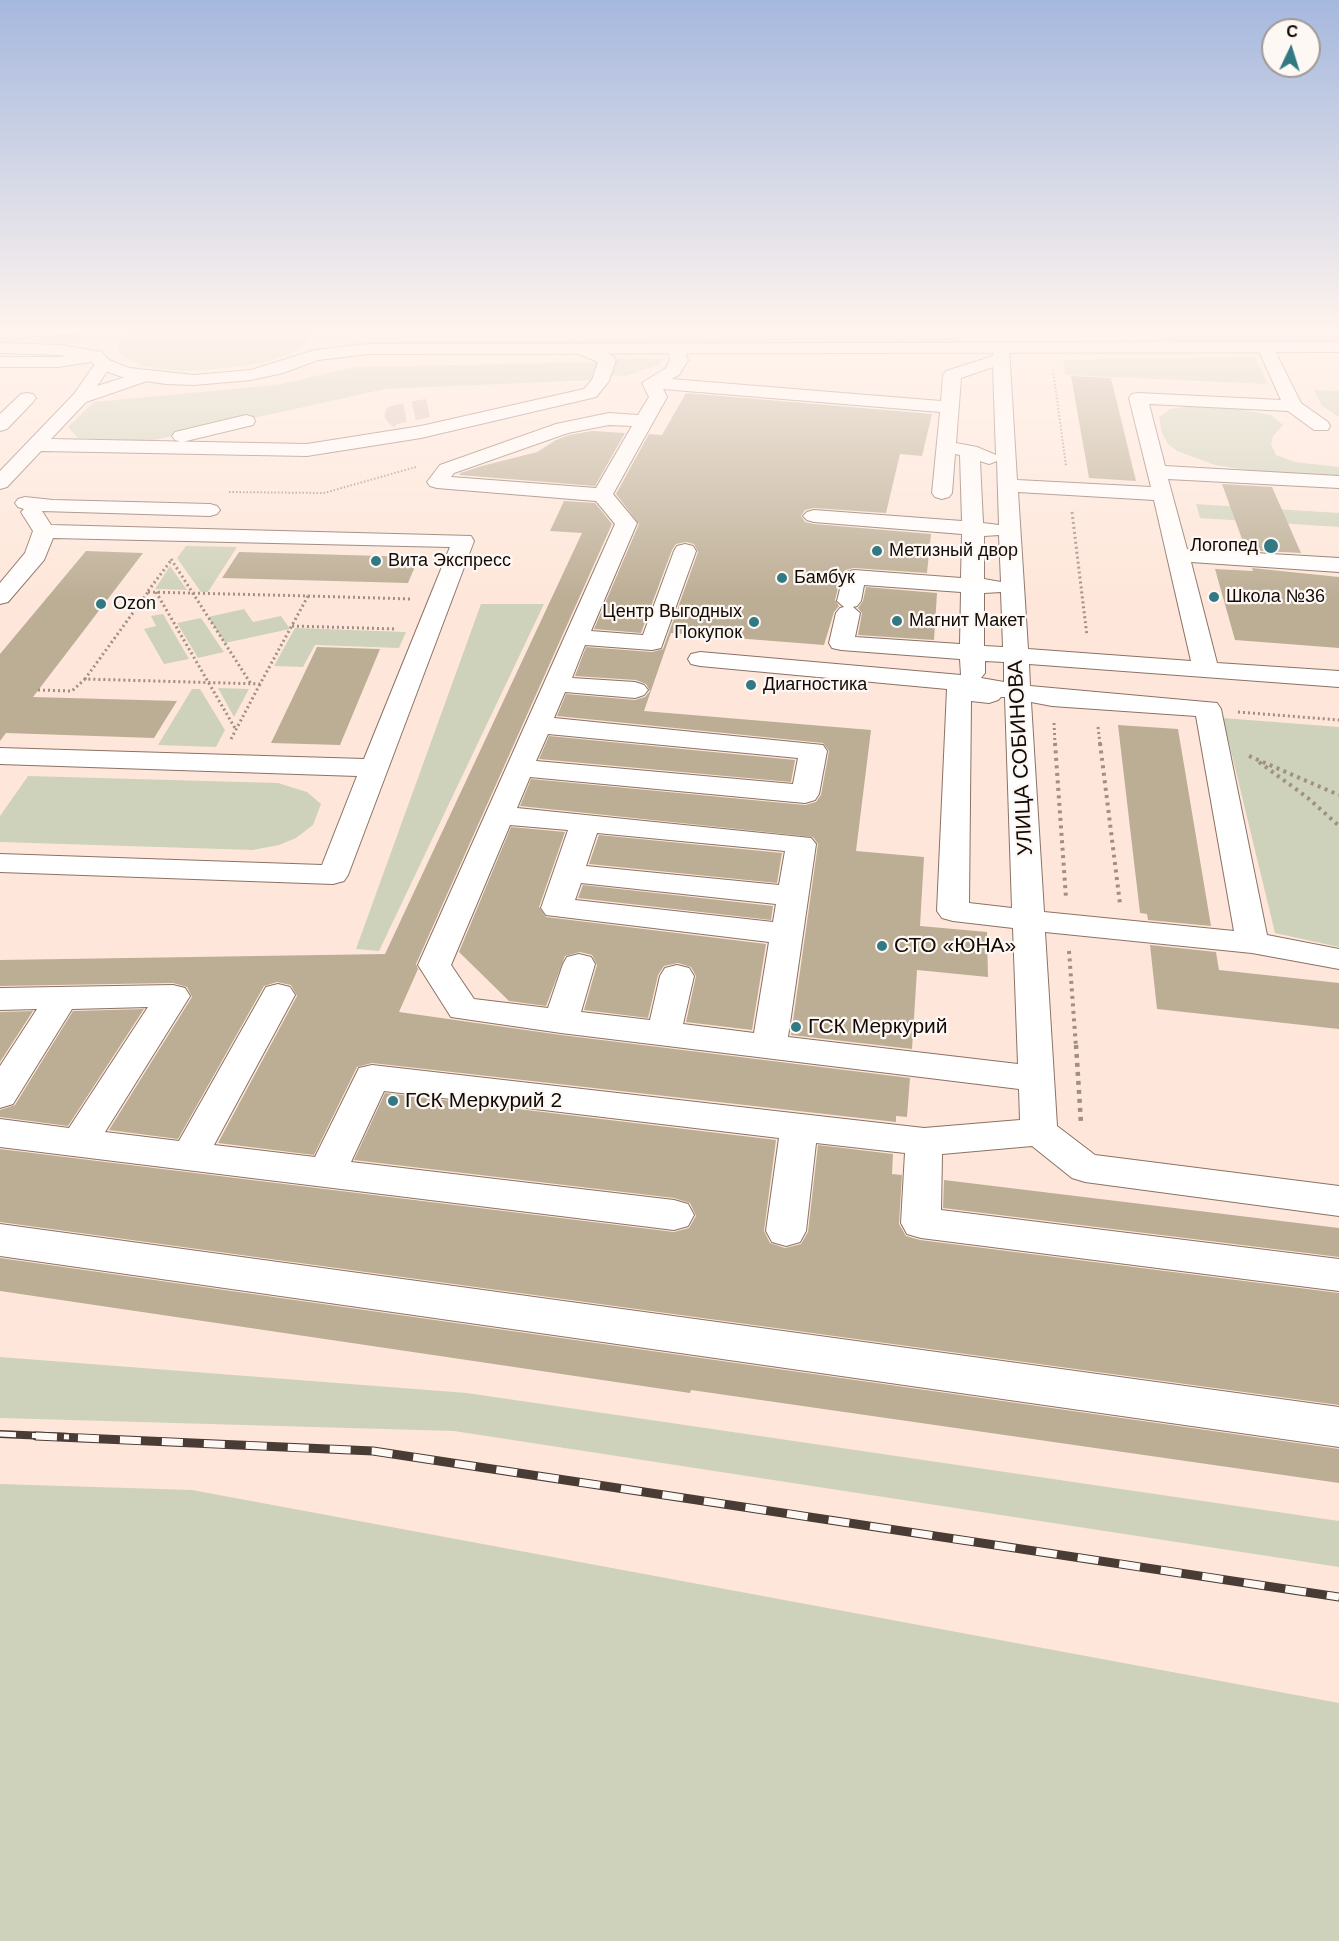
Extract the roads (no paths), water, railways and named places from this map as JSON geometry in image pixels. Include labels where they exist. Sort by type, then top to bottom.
[{"type":"main road","points":[[44,531],[25,502],[2,481],[61,419]]},
{"type":"main road","points":[[37,445],[307,450],[422,432],[478,419]]},
{"type":"main road","points":[[602,495],[644,421],[609,419],[564,429],[447,469],[437,482],[602,495],[626,523],[434,965],[463,1009],[1036,1079]]},
{"type":"main road","points":[[948,419],[940,503],[972,523]]},
{"type":"main road","name":"УЛИЦА СОБИНОВА","points":[[1004,419],[1039,1132]]},
{"type":"main road","points":[[1143,419],[1156,472],[1164,494],[1206,670]]},
{"type":"main road","points":[[1311,419],[1321,426]]},
{"type":"main road","points":[[400,420],[422,432]]},
{"type":"main road","points":[[163,447],[171,439],[246,421]]},
{"type":"main road","points":[[946,447],[970,451],[1007,475],[1164,494]]},
{"type":"main road","points":[[970,451],[972,684]]},
{"type":"main road","points":[[1156,472],[1339,482]]},
{"type":"main road","points":[[25,502],[53,506],[210,510]]},
{"type":"main road","points":[[814,516],[1009,525]]},
{"type":"main road","points":[[0,863],[333,875],[463,542],[44,531]]},
{"type":"main road","points":[[0,597],[36,555],[44,531]]},
{"type":"main road","points":[[576,638],[652,643],[685,551]]},
{"type":"main road","points":[[1179,555],[1339,565]]},
{"type":"main road","points":[[1012,588],[854,578],[841,643],[1339,679]]},
{"type":"main road","points":[[700,659],[972,684],[1017,695]]},
{"type":"main road","points":[[556,684],[635,690]]},
{"type":"main road","points":[[1252,943],[1208,710],[958,692],[953,911],[1252,943],[1339,959]]},
{"type":"main road","points":[[521,768],[805,794],[813,751],[540,724]]},
{"type":"main road","points":[[0,756],[374,768]]},
{"type":"main road","points":[[499,815],[801,844],[769,1046]]},
{"type":"main road","points":[[585,824],[557,908],[787,934]]},
{"type":"main road","points":[[569,873],[793,896]]},
{"type":"main road","points":[[561,1022],[579,964]]},
{"type":"main road","points":[[664,1034],[678,976]]},
{"type":"main road","points":[[189,1156],[278,995]]},
{"type":"main road","points":[[0,999],[173,996],[79,1143]]},
{"type":"main road","points":[[0,1095],[62,998]]},
{"type":"main road","points":[[327,1173],[372,1077],[924,1142],[1039,1132],[1084,1168],[1339,1201]]},
{"type":"main road","points":[[786,1231],[799,1126]]},
{"type":"main road","points":[[0,1133],[674,1215]]},
{"type":"main road","points":[[924,1142],[921,1223],[1339,1275]]},
{"type":"main road","points":[[0,1240],[1339,1427]]},
{"type":"railway","points":[[0,1434],[69,1437]]},
{"type":"railway","points":[[36,1436],[373,1451],[1339,1597]]},
{"type":"place","name":"Логопед","points":[[1271,546]]},
{"type":"place","name":"Метизный двор","points":[[877,551]]},
{"type":"place","name":"Вита Экспресс","points":[[376,561]]},
{"type":"place","name":"Бамбук","points":[[782,578]]},
{"type":"place","name":"Школа №36","points":[[1214,597]]},
{"type":"place","name":"Ozon","points":[[101,604]]},
{"type":"place","name":"Магнит Макет","points":[[897,621]]},
{"type":"place","name":"Центр Выгодных Покупок","points":[[754,622]]},
{"type":"place","name":"Диагностика","points":[[751,685]]},
{"type":"place","name":"СТО «ЮНА»","points":[[882,946]]},
{"type":"place","name":"ГСК Меркурий","points":[[796,1027]]},
{"type":"place","name":"ГСК Меркурий 2","points":[[393,1101]]}]
